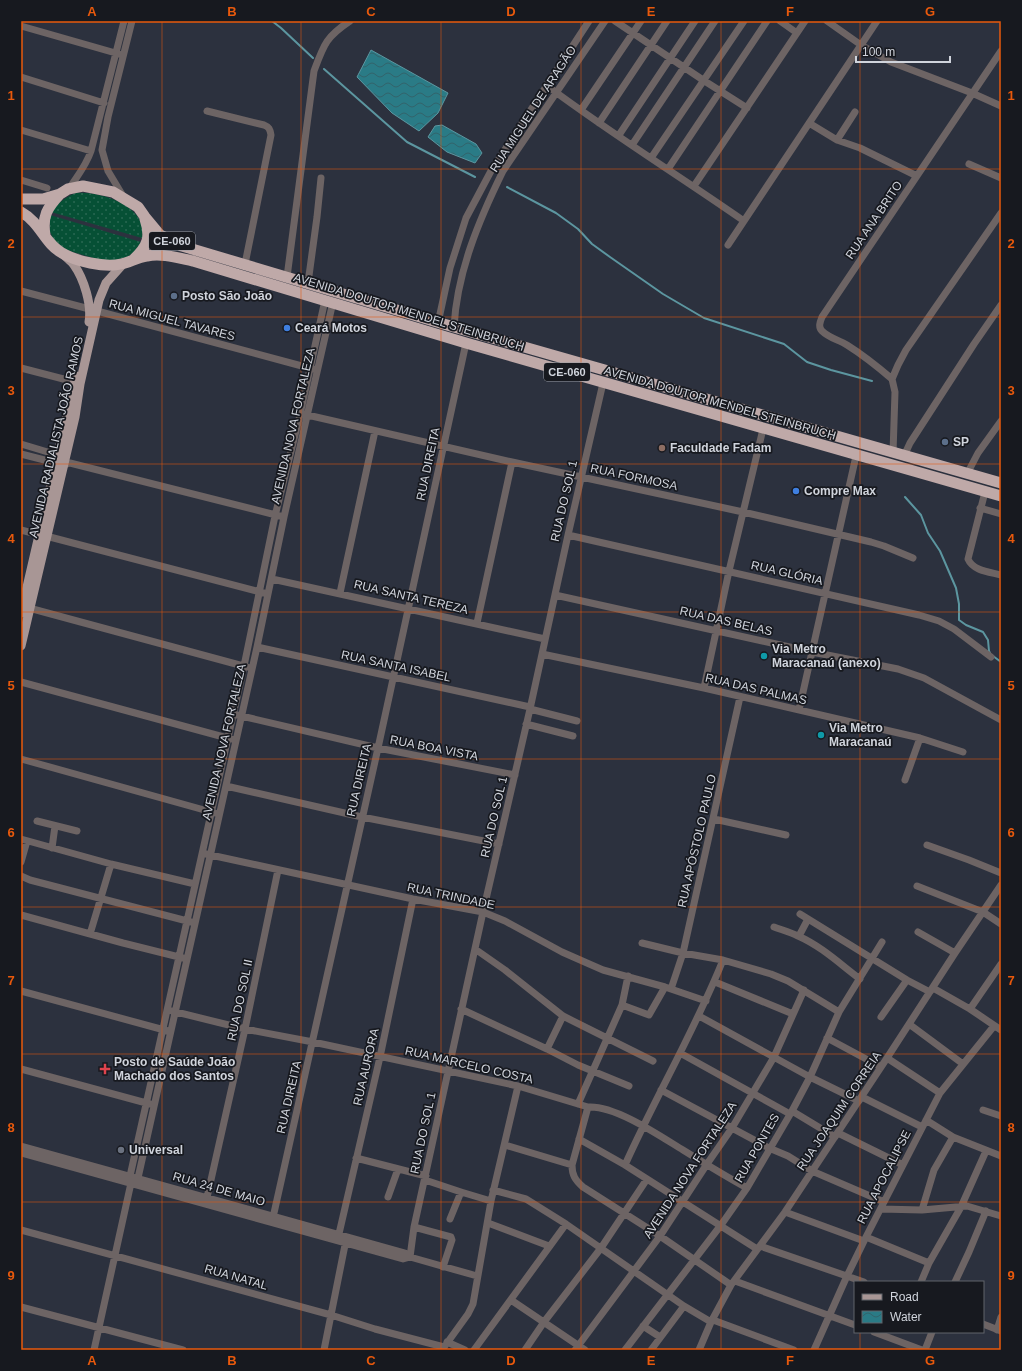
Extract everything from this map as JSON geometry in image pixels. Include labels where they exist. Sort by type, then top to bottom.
[{"type":"highway","name":"CE-060","points":[[21,198],[42,199],[82,186],[90,186],[113,192],[124,198],[138,207],[145,217]]},
{"type":"highway","points":[[45,235],[44,225],[46,212],[51,203],[64,192]]},
{"type":"highway","name":"CE-060","points":[[21,212],[30,217],[50,243],[63,254],[95,264],[107,266],[128,262]]},
{"type":"highway","name":"AVENIDA DOUTOR MENDEL STEINBRUCH","points":[[145,217],[160,235],[182,246],[438,323],[1001,483]]},
{"type":"highway","points":[[128,262],[144,248],[147,242],[148,231],[145,217]]},
{"type":"highway","name":"AVENIDA DOUTOR MENDEL STEINBRUCH","points":[[128,262],[147,256],[159,255],[186,260],[603,383],[1001,496]]},
{"type":"main road","name":"AVENIDA RADIALISTA JOÃO RAMOS","points":[[21,646],[23,608],[62,460],[93,310],[74,265],[63,254]]},
{"type":"main road","name":"AVENIDA RADIALISTA JOÃO RAMOS","points":[[62,460],[75,382],[89,320],[106,283],[128,262]]},
{"type":"street","points":[[64,192],[80,174],[91,151],[124,21]]},
{"type":"street","points":[[124,198],[108,171],[102,150],[108,117],[132,21]]},
{"type":"street","points":[[287,277],[314,71],[321,51],[327,40],[350,21]]},
{"type":"street","name":"RUA MIGUEL DE ARAGÃO","points":[[438,323],[450,268],[466,218],[494,166],[589,21]]},
{"type":"street","name":"RUA MIGUEL DE ARAGÃO","points":[[454,327],[455,308],[465,265],[477,229],[503,171],[605,21]]},
{"type":"street","points":[[615,21],[747,108]]},
{"type":"street","points":[[582,110],[641,21]]},
{"type":"street","points":[[599,123],[667,21]]},
{"type":"street","points":[[619,135],[695,21]]},
{"type":"street","points":[[632,145],[715,21]]},
{"type":"street","points":[[650,158],[744,21]]},
{"type":"street","points":[[668,169],[767,21]]},
{"type":"street","points":[[780,21],[798,33]]},
{"type":"street","points":[[694,186],[805,21]]},
{"type":"street","points":[[826,21],[861,45],[891,62],[972,93],[1001,106]]},
{"type":"street","points":[[728,245],[877,21]]},
{"type":"street","points":[[21,26],[123,56]]},
{"type":"street","name":"RUA ANA BRITO","points":[[892,379],[868,359],[822,331],[819,326],[820,322],[1001,51]]},
{"type":"street","points":[[21,77],[104,103]]},
{"type":"street","points":[[546,85],[599,123],[619,135],[650,158],[694,186],[744,221]]},
{"type":"street","points":[[207,111],[268,126],[270,130],[271,135],[245,264]]},
{"type":"street","points":[[837,140],[855,112]]},
{"type":"street","points":[[809,123],[837,140],[860,148],[917,176]]},
{"type":"street","points":[[21,130],[91,151]]},
{"type":"street","points":[[969,164],[1001,178]]},
{"type":"street","points":[[494,166],[503,171]]},
{"type":"street","points":[[308,283],[318,218],[321,178]]},
{"type":"street","points":[[21,180],[47,188]]},
{"type":"street","points":[[899,455],[895,392],[892,379],[906,350],[1001,213]]},
{"type":"street","name":"RUA MIGUEL TAVARES","points":[[21,292],[313,369]]},
{"type":"street","name":"AVENIDA NOVA FORTALEZA","points":[[138,1178],[172,1032],[272,579],[303,414],[329,301]]},
{"type":"street","points":[[899,455],[914,438],[974,344],[1001,306]]},
{"type":"street","name":"RUA DIREITA","points":[[273,1219],[378,748],[466,343]]},
{"type":"street","points":[[21,368],[75,382]]},
{"type":"street","name":"RUA DO SOL 1","points":[[410,1257],[414,1227],[426,1178],[461,1009],[603,383]]},
{"type":"street","name":"AVENIDA NOVA FORTALEZA","points":[[94,1350],[146,1103],[168,1010],[276,516],[303,414]]},
{"type":"street","name":"RUA FORMOSA","points":[[303,414],[838,534],[884,546],[914,558]]},
{"type":"street","points":[[967,474],[978,453],[1001,421]]},
{"type":"street","points":[[704,688],[729,571],[763,429]]},
{"type":"street","points":[[340,593],[376,431]]},
{"type":"street","points":[[62,460],[23,444],[22,454],[62,460],[284,517]]},
{"type":"street","points":[[799,710],[856,456]]},
{"type":"street","points":[[477,623],[512,462]]},
{"type":"street","points":[[985,492],[968,559],[970,564],[974,567],[1001,575]]},
{"type":"street","points":[[980,508],[1001,514]]},
{"type":"street","points":[[21,530],[268,594]]},
{"type":"street","name":"RUA GLÓRIA","points":[[568,535],[825,593],[940,621],[991,657]]},
{"type":"street","name":"RUA SANTA TEREZA","points":[[272,579],[545,639]]},
{"type":"street","name":"RUA DAS BELAS","points":[[555,595],[812,652],[898,669],[924,678],[1001,720]]},
{"type":"street","points":[[23,608],[252,668]]},
{"type":"street","name":"RUA SANTA ISABEL","points":[[257,647],[530,708],[577,720]]},
{"type":"street","name":"RUA DAS PALMAS","points":[[542,654],[704,688],[920,738],[963,752]]},
{"type":"street","points":[[21,682],[236,740]]},
{"type":"street","name":"RUA APÓSTOLO PAULO","points":[[622,1006],[649,1015],[668,988],[683,953],[740,697]]},
{"type":"street","name":"RUA BOA VISTA","points":[[233,714],[378,748],[515,775]]},
{"type":"street","points":[[526,724],[573,736]]},
{"type":"street","points":[[905,780],[920,738]]},
{"type":"street","points":[[21,759],[219,814]]},
{"type":"street","points":[[226,786],[362,817],[498,844]]},
{"type":"street","points":[[714,819],[786,835]]},
{"type":"street","points":[[37,821],[77,831]]},
{"type":"street","points":[[52,848],[55,826]]},
{"type":"street","points":[[21,862],[24,840],[111,864],[195,884]]},
{"type":"street","points":[[927,845],[1001,873]]},
{"type":"street","name":"RUA TRINDADE","points":[[202,853],[414,899],[483,912],[505,921],[562,952],[603,970],[668,988],[706,1001]]},
{"type":"street","points":[[90,934],[111,864]]},
{"type":"street","name":"RUA DO SOL II","points":[[207,1201],[278,870]]},
{"type":"street","points":[[21,876],[30,880],[100,899],[195,923]]},
{"type":"street","name":"RUA JOAQUIM CORREIA","points":[[700,1350],[712,1322],[733,1283],[785,1212],[837,1135],[954,954],[1001,885]]},
{"type":"street","points":[[917,886],[983,912],[1001,924]]},
{"type":"street","name":"RUA AURORA","points":[[324,1350],[356,1158],[380,1057],[414,899]]},
{"type":"street","points":[[800,914],[907,980],[932,990],[970,1009],[1001,1030]]},
{"type":"street","points":[[21,916],[188,959]]},
{"type":"street","points":[[799,936],[808,919]]},
{"type":"street","points":[[774,927],[799,936],[832,957],[860,979]]},
{"type":"street","points":[[918,932],[954,954]]},
{"type":"street","name":"RUA PONTES","points":[[625,1350],[721,1225],[747,1188],[810,1077],[839,1012],[882,942]]},
{"type":"street","points":[[642,943],[683,953],[723,960],[771,974],[788,981],[839,1012]]},
{"type":"street","points":[[475,949],[505,970],[563,1016],[653,1061]]},
{"type":"street","points":[[625,1165],[643,1126],[699,1016],[715,982],[723,960]]},
{"type":"street","points":[[970,1009],[1000,969]]},
{"type":"street","points":[[578,1104],[622,1006],[628,976]]},
{"type":"street","points":[[881,1017],[907,980]]},
{"type":"street","points":[[715,982],[793,1014]]},
{"type":"street","name":"AVENIDA NOVA FORTALEZA","points":[[577,1348],[660,1236],[706,1164],[732,1128],[774,1057],[804,990]]},
{"type":"street","points":[[21,992],[172,1032]]},
{"type":"street","points":[[461,1009],[578,1065],[629,1086]]},
{"type":"street","name":"RUA MARCELO COSTA","points":[[168,1010],[245,1029],[448,1070],[518,1086],[578,1104],[595,1106],[643,1126],[747,1188]]},
{"type":"street","points":[[547,1049],[563,1016]]},
{"type":"street","points":[[699,1016],[810,1077],[922,1127]]},
{"type":"street","points":[[910,1024],[963,1064]]},
{"type":"street","name":"RUA APOCALIPSE","points":[[814,1350],[865,1239],[940,1094],[994,1026]]},
{"type":"street","points":[[827,1038],[882,1067]]},
{"type":"street","points":[[680,1053],[791,1112],[903,1165]]},
{"type":"street","points":[[887,1058],[940,1094]]},
{"type":"street","points":[[21,1069],[155,1105]]},
{"type":"street","points":[[444,1346],[471,1309],[493,1190],[518,1086]]},
{"type":"street","points":[[661,1090],[769,1148],[788,1156],[812,1171],[883,1206],[922,1210],[961,1207],[973,1208],[1001,1216]]},
{"type":"street","points":[[588,1106],[572,1165],[572,1173],[575,1179],[583,1186],[694,1260],[733,1283],[854,1325]]},
{"type":"street","points":[[983,1110],[1001,1116]]},
{"type":"street","points":[[926,1120],[953,1137],[1001,1156]]},
{"type":"street","points":[[922,1210],[934,1170],[953,1137]]},
{"type":"street","points":[[579,1139],[625,1165],[759,1248],[861,1281]]},
{"type":"street","points":[[505,1145],[572,1165]]},
{"type":"street","name":"RUA 24 DE MAIO","points":[[21,1146],[83,1167]]},
{"type":"street","points":[[921,1281],[929,1263],[961,1207],[986,1151]]},
{"type":"street","name":"RUA 24 DE MAIO","points":[[21,1154],[130,1179],[342,1239],[405,1253],[410,1257],[477,1276]]},
{"type":"street","points":[[356,1158],[398,1169],[461,1192],[491,1200]]},
{"type":"street","points":[[388,1197],[398,1169]]},
{"type":"street","points":[[130,1179],[138,1178]]},
{"type":"street","name":"RUA 24 DE MAIO","points":[[138,1178],[207,1201]]},
{"type":"street","points":[[525,1350],[544,1322],[600,1248],[647,1179]]},
{"type":"street","points":[[493,1190],[526,1199],[566,1224],[684,1306],[712,1322],[794,1350]]},
{"type":"street","points":[[450,1220],[461,1192]]},
{"type":"street","points":[[955,1281],[986,1211]]},
{"type":"street","points":[[785,1212],[865,1239],[929,1263]]},
{"type":"street","points":[[488,1223],[549,1246]]},
{"type":"street","points":[[474,1350],[566,1224]]},
{"type":"street","points":[[414,1227],[451,1237],[452,1240],[443,1267]]},
{"type":"street","name":"RUA NATAL","points":[[21,1230],[331,1315],[375,1329],[465,1350]]},
{"type":"street","points":[[511,1300],[544,1322],[577,1348],[585,1350]]},
{"type":"street","points":[[651,1350],[684,1306]]},
{"type":"street","points":[[21,1307],[183,1350]]},
{"type":"street","points":[[984,1324],[999,1330],[1001,1317]]},
{"type":"street","points":[[643,1326],[660,1337]]},
{"type":"street","points":[[877,1333],[924,1350],[932,1333]]},
{"type":"green space","points":[[76,193],[86,193],[109,198],[131,209],[138,217],[142,227],[142,238],[51,212],[68,196]]},
{"type":"green space","points":[[50,215],[141,242],[134,252],[127,257],[107,262],[73,252],[65,249],[54,240],[50,232]]},
{"type":"water","points":[[371,50],[448,93],[438,113],[419,131],[392,113],[357,77]]},
{"type":"water","points":[[442,125],[476,144],[482,153],[475,163],[447,152],[428,137],[435,126]]},
{"type":"waterway","points":[[272,21],[313,58]]},
{"type":"waterway","points":[[324,69],[407,142],[475,177]]},
{"type":"waterway","points":[[507,187],[556,213],[578,229],[592,244],[610,257],[663,294],[704,318],[784,344],[807,362],[872,381]]},
{"type":"waterway","points":[[905,497],[921,515],[928,533],[940,551],[956,588],[959,604],[959,620],[966,625],[983,632],[988,640],[990,653]]},
{"type":"waterway","points":[[993,656],[1001,662]]},
{"type":"place","name":"Posto São João","points":[[174,296]]},
{"type":"place","name":"Ceará Motos","points":[[287,328]]},
{"type":"place","name":"SP","points":[[945,442]]},
{"type":"place","name":"Faculdade Fadam","points":[[662,448]]},
{"type":"place","name":"Compre Max","points":[[796,491]]},
{"type":"place","name":"Via Metro Maracanaú (anexo)","points":[[764,656]]},
{"type":"place","name":"Via Metro Maracanaú","points":[[821,735]]},
{"type":"place","name":"Posto de Saúde João Machado dos Santos","points":[[105,1069]]},
{"type":"place","name":"Universal","points":[[121,1150]]}]
